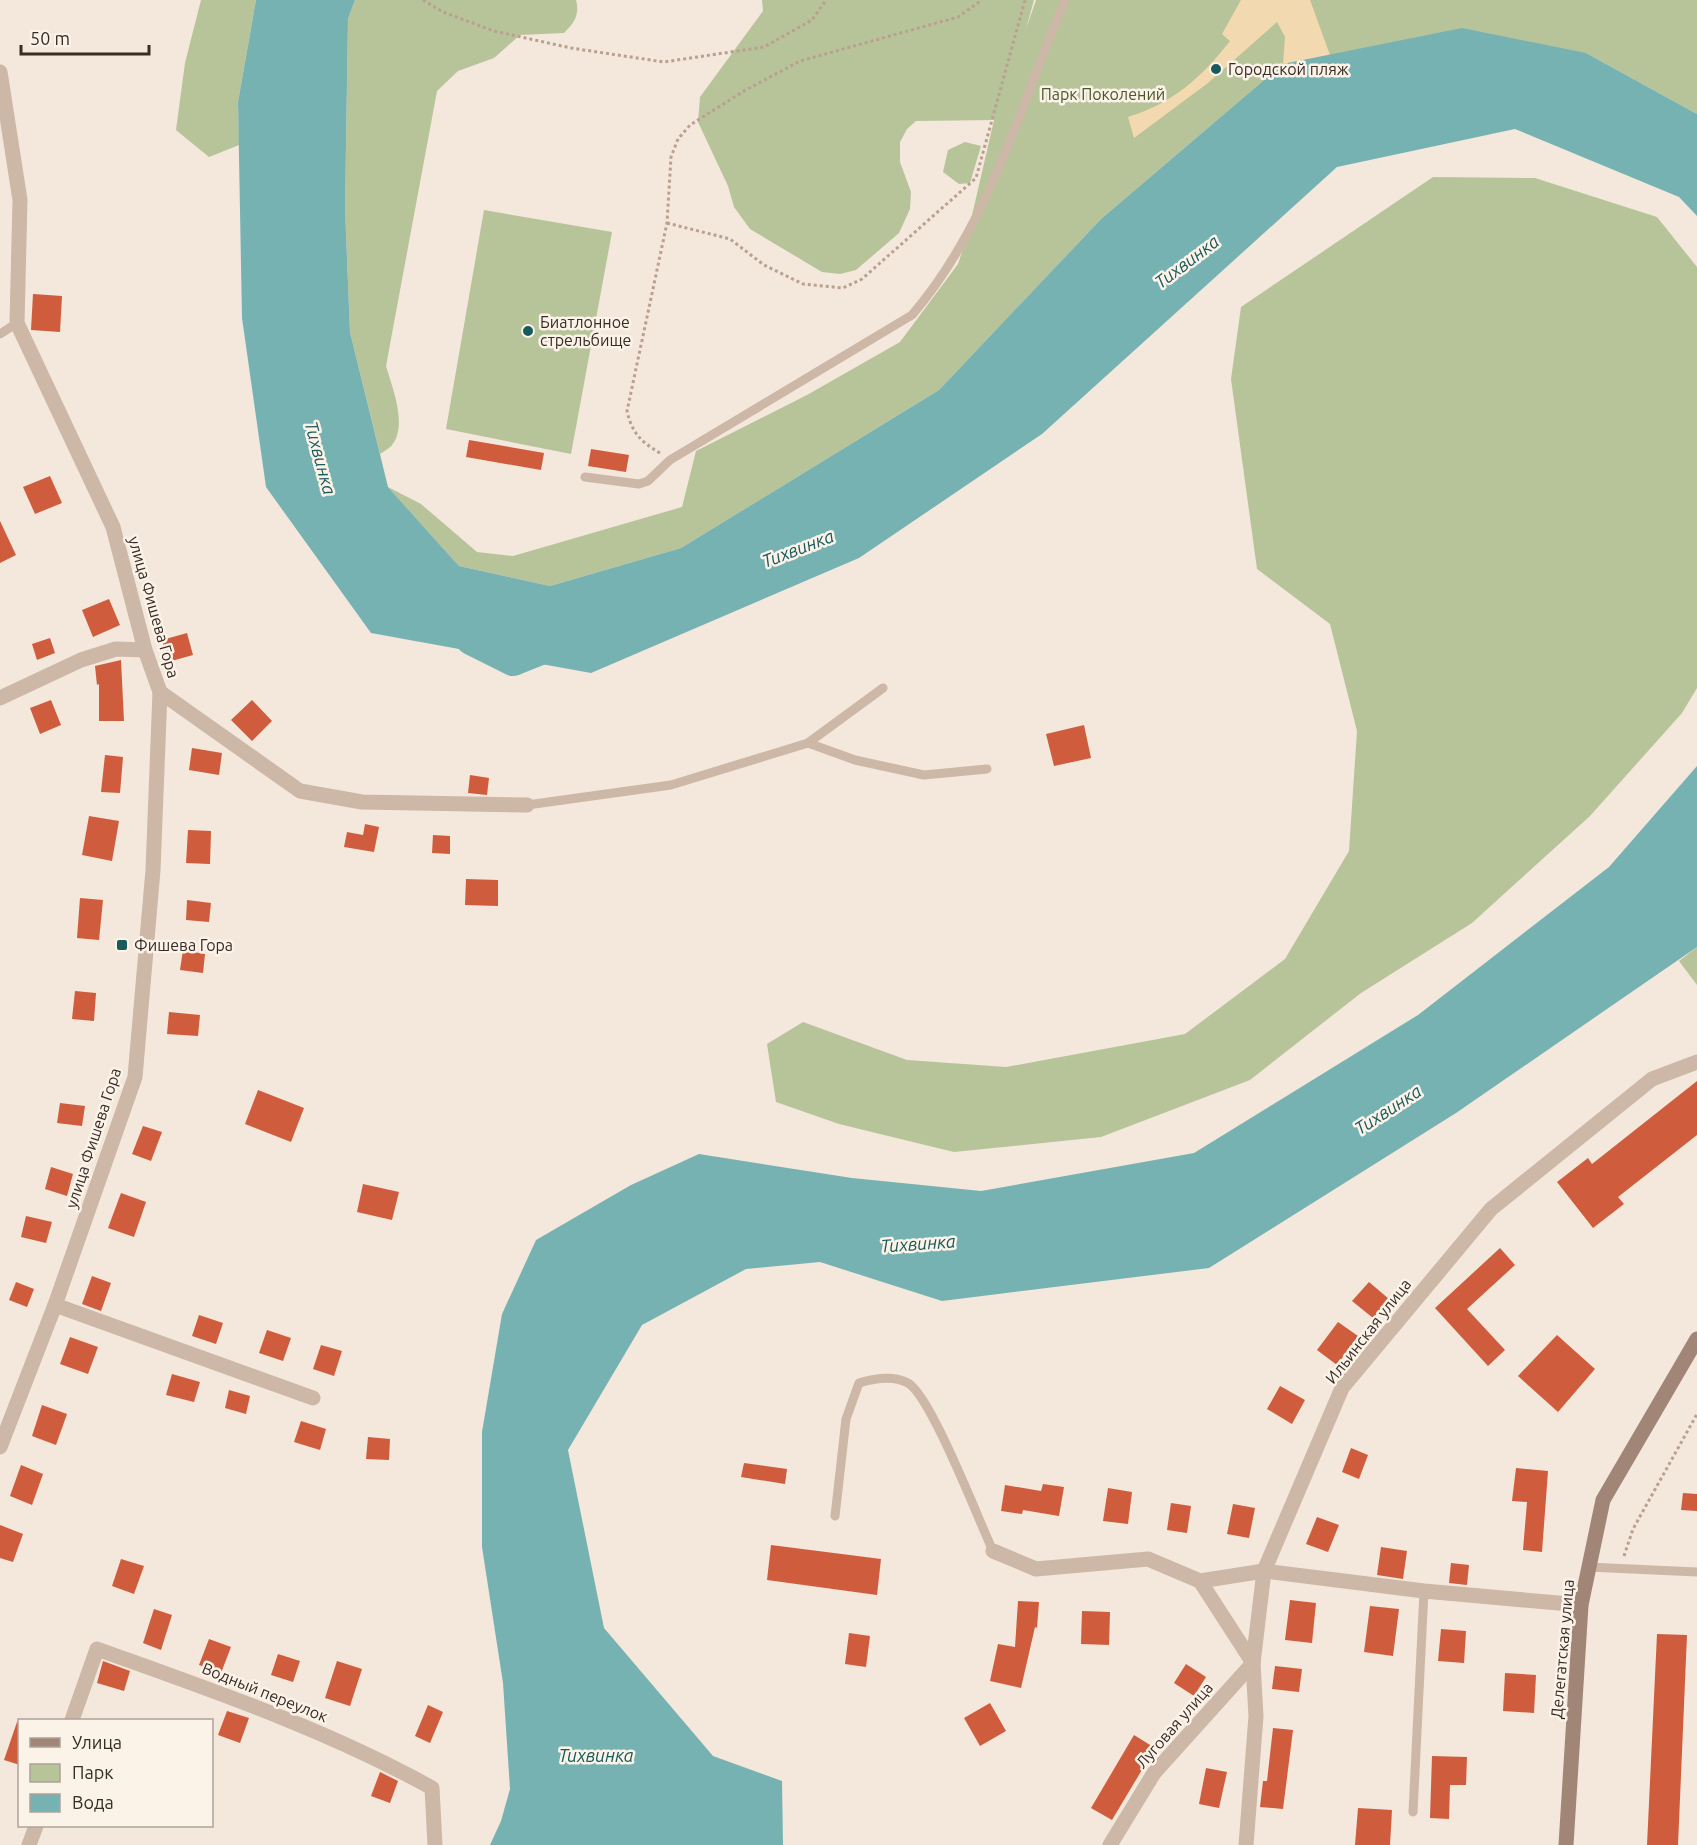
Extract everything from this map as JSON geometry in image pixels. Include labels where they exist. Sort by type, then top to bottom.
[{"type":"street","name":"улица Фишева Гора","points":[[0,72],[20,200],[17,323],[113,527],[145,650],[160,692],[153,870],[135,1077],[55,1305],[0,1448]]},
{"type":"street","points":[[0,699],[81,660],[116,649],[145,650]]},
{"type":"street","points":[[160,692],[300,791],[362,802],[527,805]]},
{"type":"street","name":"Ильинская улица","points":[[1246,1845],[1256,1716],[1252,1663],[1264,1571],[1342,1388],[1491,1209],[1652,1079],[1697,1062]]},
{"type":"street","points":[[55,1305],[313,1398]]},
{"type":"street","name":"Делегатская улица","points":[[1566,1845],[1581,1605],[1603,1500],[1697,1339]]},
{"type":"street","points":[[993,1551],[1036,1569],[1148,1559],[1200,1581],[1264,1571],[1424,1591],[1581,1605]]},
{"type":"street","points":[[1200,1581],[1252,1663]]},
{"type":"street","name":"Водный переулок","points":[[72,1719],[97,1649],[218,1692],[331,1738],[432,1788],[435,1845]]},
{"type":"street","name":"Луговая улица","points":[[1110,1845],[1154,1773],[1252,1663]]},
{"type":"street","points":[[29,1845],[36,1827]]},
{"type":"lane","points":[[585,477],[639,484],[648,481],[670,460],[912,315],[940,283],[975,222],[1000,168],[1065,0]]},
{"type":"lane","points":[[0,334],[17,323]]},
{"type":"lane","points":[[527,805],[672,785],[808,743],[883,688]]},
{"type":"lane","points":[[808,743],[855,760],[924,775],[987,769]]},
{"type":"lane","points":[[836,1516],[846,1419],[859,1383],[881,1377],[909,1384],[935,1418],[993,1551]]},
{"type":"lane","points":[[1588,1567],[1697,1572]]},
{"type":"lane","points":[[1413,1812],[1424,1591]]},
{"type":"path","points":[[423,0],[443,12],[494,31],[571,48],[664,62],[764,47],[812,20],[826,0]]},
{"type":"path","points":[[670,460],[642,442],[631,429],[627,411],[667,223],[671,157],[678,139],[690,125],[744,91],[800,61],[958,17],[982,0]]},
{"type":"path","points":[[667,223],[730,239],[773,270],[803,284],[843,288],[862,279],[976,178],[1025,0]]},
{"type":"path","points":[[1623,1568],[1625,1550],[1633,1529],[1697,1414]]},
{"type":"green space","points":[[201,0],[256,0],[238,102],[239,145],[209,157],[176,130],[185,63]]},
{"type":"green space","points":[[355,0],[576,0],[577,5],[575,18],[564,33],[520,35],[494,58],[458,71],[437,91],[386,366],[395,395],[399,427],[392,445],[380,454],[350,332],[345,209],[348,19]]},
{"type":"green space","name":"Парк Поколений","points":[[762,0],[1034,0],[1026,29],[1036,0],[1697,0],[1697,114],[1586,53],[1283,64],[1101,219],[939,390],[681,548],[550,586],[459,566],[388,487],[421,504],[477,552],[513,556],[682,507],[696,451],[807,395],[900,342],[958,264],[967,237],[994,120],[916,121],[907,129],[900,142],[900,162],[911,192],[910,209],[899,233],[856,270],[840,274],[822,272],[750,229],[734,207],[728,186],[698,122],[700,97],[763,11]]},
{"type":"green space","points":[[965,142],[981,146],[970,183],[959,184],[943,172],[948,150]]},
{"type":"green space","points":[[1433,177],[1535,178],[1657,217],[1697,267],[1697,688],[1682,713],[1590,816],[1472,923],[1361,993],[1250,1080],[1101,1137],[954,1152],[839,1124],[776,1102],[767,1044],[803,1022],[907,1060],[1006,1067],[1185,1034],[1285,959],[1349,851],[1357,731],[1330,624],[1257,569],[1231,379],[1241,307]]},
{"type":"green space","name":"Биатлонное стрельбище","points":[[484,210],[612,232],[571,454],[446,429]]},
{"type":"green space","points":[[1697,947],[1697,985],[1679,961]]},
{"type":"sand","name":"Городской пляж","points":[[1241,0],[1310,0],[1330,55],[1283,64],[1285,37],[1277,22],[1208,83],[1134,138],[1128,117],[1172,97],[1208,67],[1230,41],[1222,34]]},
{"type":"water","name":"Тихвинка","points":[[256,0],[355,0],[348,19],[345,209],[350,332],[388,487],[459,566],[550,586],[681,548],[939,390],[1101,219],[1283,64],[1462,28],[1586,53],[1697,114],[1697,216],[1679,197],[1515,129],[1337,167],[1042,434],[859,558],[591,673],[371,633],[266,487],[242,318],[238,102]]},
{"type":"water","name":"Тихвинка","points":[[1697,766],[1697,947],[1456,1113],[1209,1268],[942,1301],[820,1262],[746,1269],[642,1325],[568,1450],[604,1628],[713,1756],[782,1781],[783,1845],[490,1845],[501,1821],[510,1789],[503,1683],[482,1547],[482,1432],[502,1314],[536,1240],[631,1185],[699,1154],[852,1178],[981,1191],[1194,1153],[1418,1015],[1609,867]]},
{"type":"building","points":[[33,294],[62,296],[60,332],[31,330]]},
{"type":"building","points":[[469,440],[544,453],[541,470],[466,457]]},
{"type":"building","points":[[591,449],[629,455],[626,472],[588,466]]},
{"type":"building","points":[[50,476],[62,503],[35,514],[23,487]]},
{"type":"building","points":[[0,521],[16,555],[0,563]]},
{"type":"building","points":[[109,599],[120,625],[93,637],[82,610]]},
{"type":"building","points":[[187,633],[193,655],[168,662],[162,640]]},
{"type":"building","points":[[50,638],[55,653],[37,660],[32,644]]},
{"type":"building","points":[[121,660],[124,721],[99,721],[99,684],[97,685],[95,666]]},
{"type":"building","points":[[51,700],[61,725],[40,734],[30,708]]},
{"type":"building","points":[[252,700],[272,721],[252,741],[231,720]]},
{"type":"building","points":[[1084,725],[1091,758],[1054,766],[1046,734]]},
{"type":"building","points":[[192,748],[222,753],[219,775],[189,770]]},
{"type":"building","points":[[105,755],[123,757],[120,793],[101,792]]},
{"type":"building","points":[[470,775],[489,778],[487,795],[468,793]]},
{"type":"building","points":[[89,816],[119,821],[112,861],[82,855]]},
{"type":"building","points":[[365,824],[379,827],[374,852],[344,847],[347,832],[363,835]]},
{"type":"building","points":[[188,830],[211,831],[210,864],[186,863]]},
{"type":"building","points":[[433,835],[450,836],[450,854],[432,853]]},
{"type":"building","points":[[466,879],[498,880],[498,906],[465,905]]},
{"type":"building","points":[[80,898],[103,900],[99,940],[77,938]]},
{"type":"building","points":[[187,900],[211,903],[209,922],[186,920]]},
{"type":"building","points":[[183,950],[205,954],[203,973],[180,970]]},
{"type":"building","points":[[75,991],[96,993],[94,1021],[72,1019]]},
{"type":"building","points":[[169,1012],[200,1015],[198,1036],[167,1034]]},
{"type":"building","points":[[1697,1081],[1697,1135],[1618,1197],[1624,1204],[1593,1228],[1557,1182],[1588,1158],[1592,1164]]},
{"type":"building","points":[[258,1090],[304,1108],[291,1142],[245,1124]]},
{"type":"building","points":[[60,1103],[85,1106],[82,1126],[57,1123]]},
{"type":"building","points":[[143,1126],[162,1132],[151,1161],[132,1154]]},
{"type":"building","points":[[51,1167],[73,1174],[67,1196],[45,1189]]},
{"type":"building","points":[[363,1184],[399,1192],[392,1220],[357,1212]]},
{"type":"building","points":[[121,1193],[146,1202],[134,1237],[108,1228]]},
{"type":"building","points":[[26,1216],[52,1222],[46,1243],[21,1237]]},
{"type":"building","points":[[1500,1248],[1515,1265],[1467,1309],[1505,1350],[1488,1366],[1435,1308]]},
{"type":"building","points":[[92,1276],[111,1283],[101,1311],[82,1304]]},
{"type":"building","points":[[16,1282],[34,1289],[27,1307],[9,1300]]},
{"type":"building","points":[[1369,1282],[1389,1299],[1373,1318],[1352,1301]]},
{"type":"building","points":[[199,1315],[223,1323],[216,1344],[192,1336]]},
{"type":"building","points":[[1338,1322],[1358,1336],[1337,1365],[1317,1350]]},
{"type":"building","points":[[267,1330],[291,1338],[283,1361],[259,1353]]},
{"type":"building","points":[[1557,1335],[1595,1369],[1558,1412],[1518,1376]]},
{"type":"building","points":[[70,1337],[98,1347],[88,1374],[60,1364]]},
{"type":"building","points":[[321,1345],[342,1351],[334,1376],[313,1369]]},
{"type":"building","points":[[172,1374],[200,1382],[194,1402],[166,1395]]},
{"type":"building","points":[[1280,1386],[1305,1400],[1292,1424],[1267,1409]]},
{"type":"building","points":[[229,1390],[250,1396],[246,1414],[225,1408]]},
{"type":"building","points":[[42,1405],[67,1414],[56,1445],[32,1436]]},
{"type":"building","points":[[301,1421],[326,1429],[320,1450],[294,1442]]},
{"type":"building","points":[[368,1437],[390,1439],[389,1460],[366,1459]]},
{"type":"building","points":[[1351,1448],[1368,1455],[1359,1479],[1342,1472]]},
{"type":"building","points":[[744,1463],[787,1469],[785,1484],[741,1477]]},
{"type":"building","points":[[21,1465],[43,1474],[32,1505],[10,1496]]},
{"type":"building","points":[[1516,1468],[1548,1471],[1542,1552],[1523,1550],[1527,1502],[1512,1501]]},
{"type":"building","points":[[1043,1484],[1064,1487],[1059,1516],[1023,1510],[1022,1514],[1001,1511],[1005,1485],[1041,1491]]},
{"type":"building","points":[[1108,1488],[1132,1492],[1128,1524],[1103,1521]]},
{"type":"building","points":[[1683,1493],[1697,1494],[1697,1511],[1681,1510]]},
{"type":"building","points":[[1171,1503],[1191,1506],[1187,1533],[1167,1530]]},
{"type":"building","points":[[1233,1504],[1255,1508],[1249,1538],[1227,1534]]},
{"type":"building","points":[[1317,1517],[1339,1525],[1328,1552],[1306,1544]]},
{"type":"building","points":[[0,1525],[23,1534],[13,1562],[0,1558]]},
{"type":"building","points":[[771,1545],[881,1559],[877,1595],[767,1580]]},
{"type":"building","points":[[1381,1547],[1407,1551],[1403,1579],[1377,1575]]},
{"type":"building","points":[[121,1559],[144,1566],[134,1594],[112,1586]]},
{"type":"building","points":[[1451,1563],[1469,1565],[1467,1585],[1449,1583]]},
{"type":"building","points":[[1290,1600],[1316,1603],[1312,1643],[1285,1640]]},
{"type":"building","points":[[1018,1601],[1039,1602],[1037,1628],[1035,1627],[1021,1688],[990,1681],[998,1644],[1015,1647]]},
{"type":"building","points":[[1370,1606],[1399,1609],[1393,1656],[1364,1652]]},
{"type":"building","points":[[154,1609],[172,1615],[161,1650],[143,1643]]},
{"type":"building","points":[[1082,1611],[1110,1612],[1109,1645],[1081,1644]]},
{"type":"building","points":[[1441,1629],[1466,1631],[1464,1663],[1438,1661]]},
{"type":"building","points":[[849,1633],[870,1636],[866,1667],[845,1664]]},
{"type":"building","points":[[1657,1634],[1687,1635],[1678,1845],[1647,1845]]},
{"type":"building","points":[[209,1639],[231,1647],[221,1673],[199,1665]]},
{"type":"building","points":[[278,1654],[300,1661],[293,1682],[271,1675]]},
{"type":"building","points":[[103,1661],[130,1671],[124,1691],[97,1683]]},
{"type":"building","points":[[337,1661],[362,1669],[350,1706],[325,1698]]},
{"type":"building","points":[[1186,1664],[1206,1677],[1194,1696],[1174,1683]]},
{"type":"building","points":[[1275,1666],[1302,1669],[1299,1692],[1272,1689]]},
{"type":"building","points":[[1505,1673],[1536,1675],[1534,1713],[1503,1711]]},
{"type":"building","points":[[990,1703],[1006,1731],[980,1746],[964,1718]]},
{"type":"building","points":[[428,1705],[443,1712],[430,1743],[415,1736]]},
{"type":"building","points":[[227,1711],[249,1718],[240,1743],[218,1735]]},
{"type":"building","points":[[17,1722],[18,1722],[18,1764],[4,1760]]},
{"type":"building","points":[[1273,1728],[1293,1730],[1283,1809],[1260,1807],[1263,1781],[1267,1781]]},
{"type":"building","points":[[1134,1735],[1155,1748],[1112,1820],[1091,1808]]},
{"type":"building","points":[[1432,1756],[1467,1757],[1466,1785],[1450,1785],[1449,1819],[1430,1818]]},
{"type":"building","points":[[1206,1768],[1227,1772],[1219,1808],[1199,1804]]},
{"type":"building","points":[[380,1772],[398,1781],[390,1803],[371,1796]]},
{"type":"building","points":[[1358,1808],[1392,1810],[1390,1845],[1355,1845]]},
{"type":"waterway","name":"Тихвинка","points":[[471,640],[513,661],[553,645]]},
{"type":"place","name":"Городской пляж","points":[[1216,69]]},
{"type":"place","name":"Биатлонное стрельбище","points":[[528,331]]},
{"type":"place","name":"Фишева Гора","points":[[122,945]]}]
